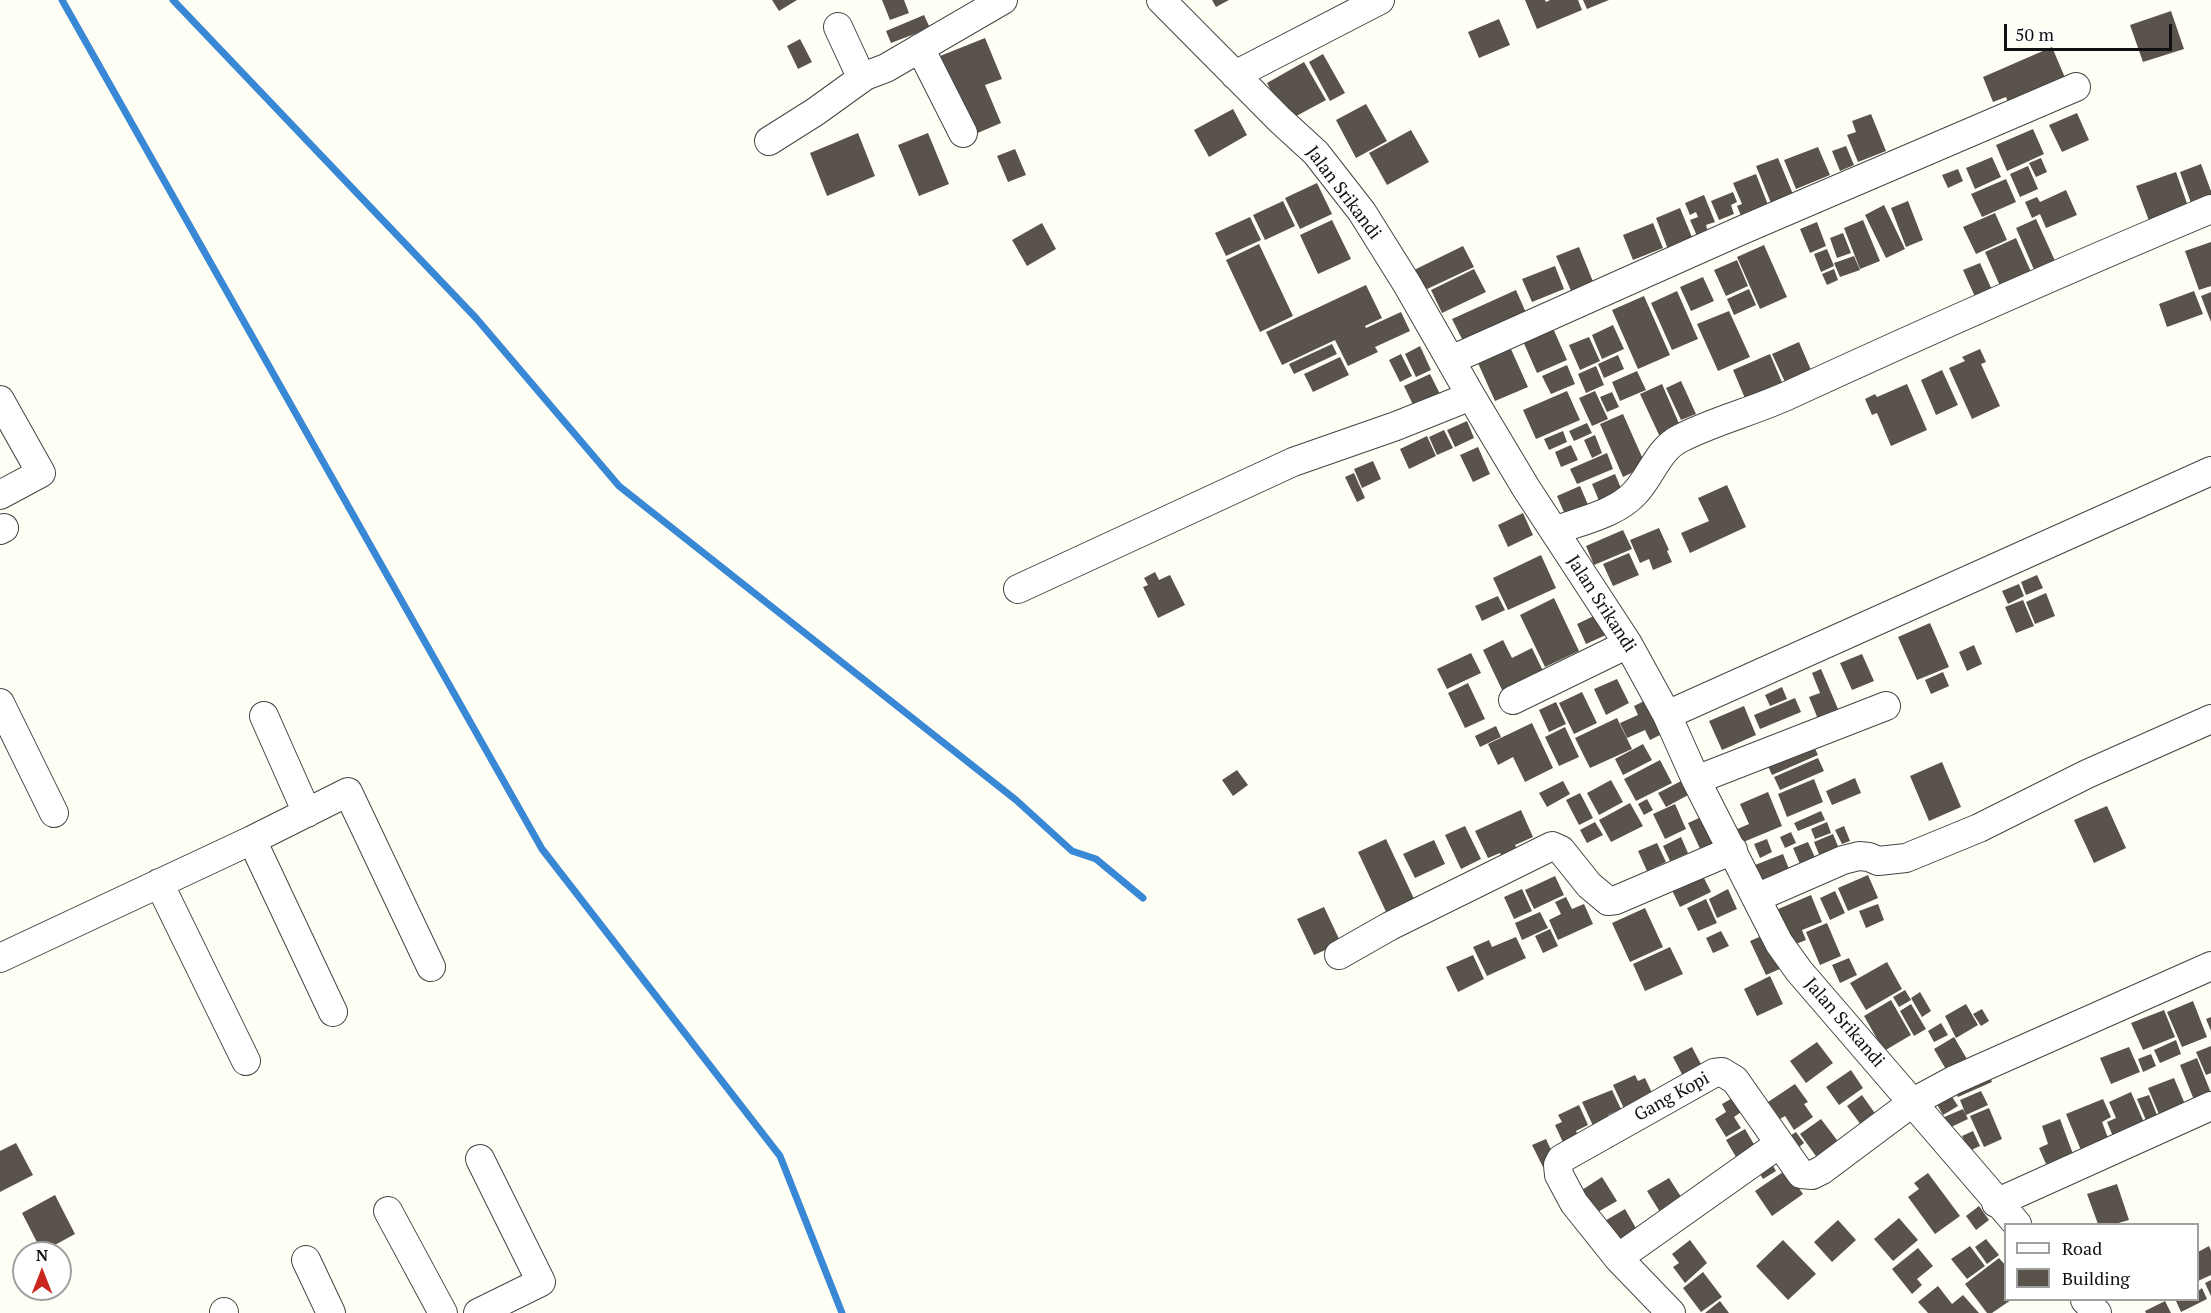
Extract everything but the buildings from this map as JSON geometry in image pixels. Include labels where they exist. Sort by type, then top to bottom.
[{"type":"street","points":[[769,141],[865,76],[886,68],[1003,0]]},
{"type":"street","name":"Jalan Srikandi","points":[[1161,0],[1316,153],[1362,212],[1554,531],[1628,644],[1667,715],[1696,780],[1779,943],[1799,971],[1913,1101],[1996,1203],[2016,1223]]},
{"type":"street","points":[[1235,75],[1380,0]]},
{"type":"street","points":[[838,27],[857,68],[865,76]]},
{"type":"street","points":[[920,48],[963,133]]},
{"type":"street","points":[[1451,360],[1751,226],[2076,87]]},
{"type":"street","points":[[1554,531],[1612,509],[1625,501],[1644,482],[1663,452],[1681,438],[1791,394],[1940,325],[2211,208]]},
{"type":"street","points":[[1018,589],[1301,460],[1471,396]]},
{"type":"street","points":[[0,400],[41,473],[0,495]]},
{"type":"street","points":[[1667,715],[2211,471]]},
{"type":"street","points":[[1513,700],[1569,675],[1628,644]]},
{"type":"street","points":[[0,703],[54,813]]},
{"type":"street","points":[[1696,780],[1886,706]]},
{"type":"street","points":[[264,716],[307,813]]},
{"type":"street","points":[[1755,898],[1843,860],[1859,856],[1878,861],[1906,858],[1979,828],[2107,765],[2211,719]]},
{"type":"street","points":[[0,958],[252,840],[348,792],[431,967]]},
{"type":"street","points":[[252,840],[333,1012]]},
{"type":"street","points":[[1339,955],[1390,926],[1552,846],[1561,850],[1589,885],[1608,901],[1616,900],[1733,850]]},
{"type":"street","points":[[159,883],[246,1061]]},
{"type":"street","name":"Gang Kopi","points":[[1671,1313],[1618,1258],[1592,1227],[1559,1175],[1560,1159],[1714,1073],[1722,1072],[1735,1080],[1801,1174],[1812,1175],[1833,1163],[1913,1101],[2085,1020],[2211,966]]},
{"type":"street","points":[[1996,1203],[2211,1106]]},
{"type":"street","points":[[1618,1258],[1779,1144]]},
{"type":"street","points":[[478,1313],[541,1282],[480,1160]]},
{"type":"street","points":[[388,1211],[443,1313]]},
{"type":"street","points":[[306,1260],[331,1313]]},
{"type":"street","points":[[2087,1301],[2097,1313]]},
{"type":"waterway","points":[[62,0],[542,849],[780,1156],[842,1313]]},
{"type":"waterway","points":[[173,0],[476,318],[619,486],[1016,800],[1072,851],[1096,859],[1143,898]]}]
